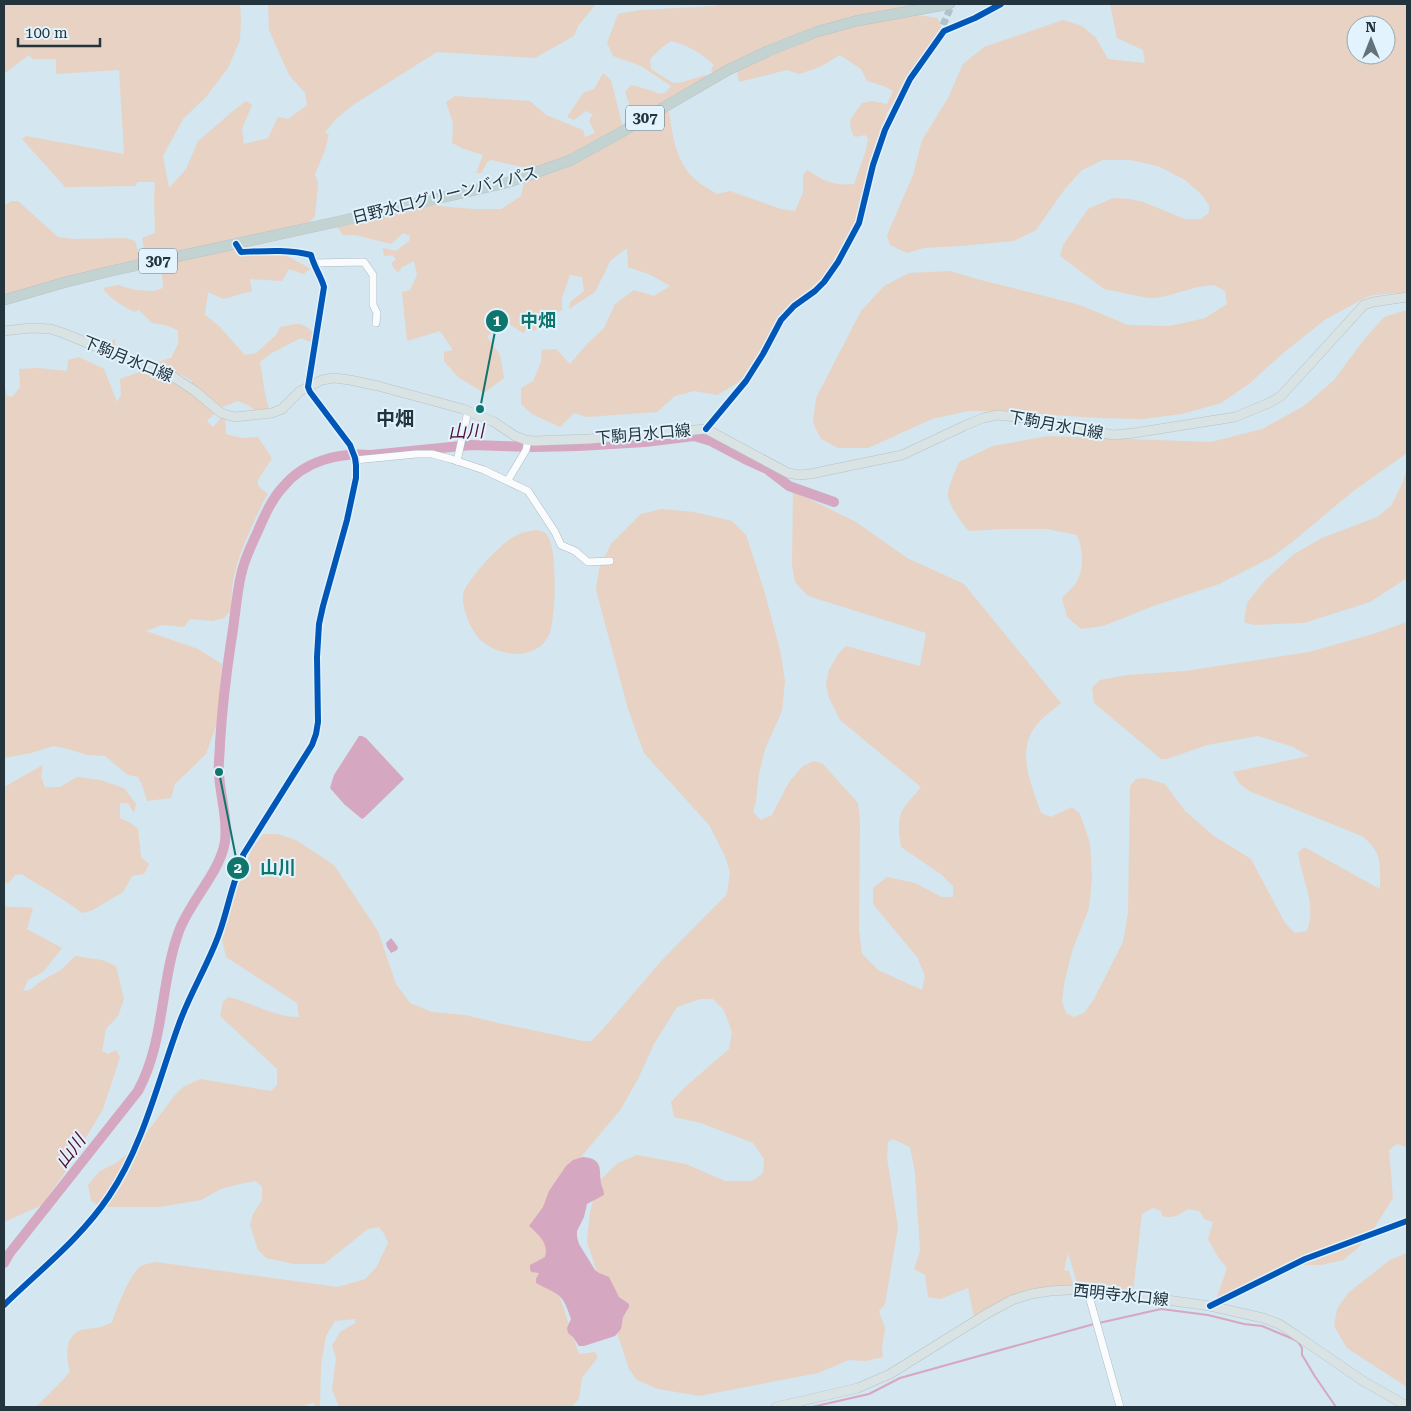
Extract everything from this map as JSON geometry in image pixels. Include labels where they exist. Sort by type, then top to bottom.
[{"type":"highway","name":"日野水口グリーンバイパス","points":[[4,300],[66,282],[509,182],[571,160],[728,70],[768,51],[816,32],[856,21],[949,4]]},
{"type":"main road","name":"下駒月水口線","points":[[4,331],[30,328],[51,329],[63,333],[172,376],[195,391],[221,412],[234,417],[272,413],[282,409],[300,391],[322,380],[334,378],[350,380],[415,396],[468,411],[494,422],[527,444],[534,441],[589,439],[706,428],[788,473],[799,475],[902,455],[983,418],[998,415],[1039,420],[1091,432],[1114,435],[1226,419],[1269,403],[1281,396],[1364,306],[1373,302],[1407,297]]},
{"type":"main road","name":"西明寺水口線","points":[[776,1407],[858,1388],[890,1374],[1012,1300],[1050,1290],[1087,1289],[1210,1306],[1263,1318],[1279,1324],[1363,1381],[1407,1406]]},
{"type":"street","points":[[706,428],[746,381],[781,320],[794,306],[819,287],[838,262],[859,223],[873,165],[885,130],[910,79],[943,28],[975,18],[1001,4]]},
{"type":"street","points":[[4,1305],[88,1223],[117,1183],[138,1142],[179,1023],[218,937],[243,855],[312,745],[316,734],[318,722],[317,657],[319,624],[356,478],[354,456],[308,387],[324,287],[323,280],[311,256],[299,252],[273,250],[241,252],[236,244]]},
{"type":"street","points":[[313,263],[366,260],[373,275],[373,305],[377,313],[376,323]]},
{"type":"street","points":[[457,460],[468,411]]},
{"type":"street","points":[[508,480],[527,444]]},
{"type":"street","points":[[354,456],[432,454],[457,460],[484,470],[528,491],[555,532],[561,545],[574,551],[588,562],[610,561]]},
{"type":"street","points":[[1210,1306],[1305,1258],[1407,1221]]},
{"type":"street","points":[[1087,1289],[1120,1407]]},
{"type":"shaded area","points":[[4,4],[240,4],[240,40],[228,68],[206,97],[183,119],[163,156],[169,188],[186,169],[198,141],[246,101],[252,105],[242,129],[244,144],[268,138],[278,117],[288,119],[307,105],[305,93],[289,75],[269,30],[268,4],[596,4],[578,26],[574,36],[535,58],[437,52],[353,105],[337,118],[325,132],[329,135],[315,174],[318,183],[315,216],[309,223],[150,259],[145,253],[142,238],[155,233],[155,182],[137,182],[136,186],[65,187],[22,139],[26,136],[124,154],[119,70],[56,74],[56,59],[33,59],[29,55],[4,74]]},
{"type":"shaded area","points":[[716,4],[922,4],[835,23],[713,74],[711,70],[714,65],[699,53],[671,41],[650,59],[651,69],[673,83],[705,75],[708,78],[635,120],[625,92],[631,85],[659,94],[665,93],[671,86],[641,66],[613,56],[607,43],[618,14],[640,10],[715,6]]},
{"type":"shaded area","points":[[1110,4],[1407,4],[1407,297],[1398,293],[1373,295],[1365,298],[1326,319],[1282,354],[1249,384],[1221,403],[1182,414],[1143,419],[968,411],[932,419],[868,448],[838,448],[821,439],[813,423],[816,398],[861,311],[884,286],[909,273],[950,271],[1080,305],[1128,325],[1170,326],[1205,318],[1227,304],[1225,291],[1214,285],[1197,287],[1156,298],[1104,289],[1060,256],[1063,245],[1088,209],[1113,198],[1143,202],[1185,219],[1201,219],[1209,213],[1209,205],[1201,194],[1185,180],[1158,166],[1130,160],[1103,160],[1082,170],[1064,190],[1036,230],[1014,241],[924,248],[907,253],[890,245],[887,235],[913,175],[922,140],[948,98],[963,64],[984,47],[1063,20],[1082,26],[1096,38],[1108,59],[1145,63],[1143,50],[1117,38]]},
{"type":"shaded area","points":[[911,14],[937,18],[942,31],[887,112],[856,227],[829,270],[813,289],[789,306],[744,379],[717,395],[694,391],[675,396],[657,412],[587,417],[574,413],[560,427],[532,414],[521,404],[521,388],[533,381],[541,362],[542,350],[556,349],[570,364],[604,328],[615,304],[634,290],[654,296],[670,286],[651,275],[628,267],[627,248],[611,260],[595,292],[569,309],[570,302],[584,291],[582,277],[570,275],[562,298],[562,310],[544,320],[544,326],[533,331],[529,327],[523,333],[509,324],[487,336],[500,355],[504,378],[484,393],[458,377],[444,361],[444,352],[453,350],[440,331],[407,341],[402,292],[410,290],[417,275],[414,261],[402,267],[398,273],[391,264],[396,259],[392,255],[384,256],[383,248],[396,251],[409,241],[410,236],[403,233],[391,244],[355,235],[343,235],[337,227],[428,205],[473,209],[501,209],[521,196],[524,182],[565,168],[630,133],[665,110],[669,112],[674,141],[680,159],[698,182],[717,194],[730,191],[781,209],[795,211],[803,193],[803,175],[807,170],[829,182],[854,184],[866,150],[868,138],[865,135],[855,137],[851,131],[850,120],[862,103],[872,101],[887,104],[893,91],[867,81],[861,69],[840,55],[820,67],[799,74],[787,70],[739,82],[737,70],[780,49],[823,34]]},
{"type":"shaded area","points":[[603,73],[611,80],[623,128],[562,159],[535,170],[491,160],[488,161],[481,173],[476,173],[483,155],[452,143],[453,123],[446,102],[455,96],[530,101],[546,115],[583,130],[585,137],[595,133],[589,121],[593,114],[586,111],[574,120],[567,117],[583,93],[594,89]]},
{"type":"shaded area","points":[[12,201],[18,201],[58,237],[74,239],[125,238],[135,241],[139,254],[143,255],[145,260],[4,297],[4,205]]},
{"type":"shaded area","points":[[223,248],[251,252],[280,252],[311,269],[303,274],[289,269],[282,281],[250,279],[252,291],[223,299],[208,292],[205,315],[218,325],[245,355],[256,353],[277,334],[280,327],[291,325],[305,326],[314,333],[313,343],[301,338],[270,354],[260,362],[269,409],[254,410],[250,406],[238,401],[220,408],[207,421],[213,427],[223,416],[225,418],[226,434],[242,438],[258,437],[272,458],[258,480],[258,486],[268,494],[240,554],[233,581],[232,609],[224,618],[212,621],[190,619],[184,627],[162,625],[146,631],[198,649],[222,664],[216,726],[206,754],[175,784],[171,798],[147,801],[138,777],[128,775],[105,756],[87,755],[53,746],[31,753],[4,758],[4,384],[7,396],[12,397],[20,387],[19,369],[38,368],[67,371],[68,360],[79,357],[104,369],[117,402],[121,395],[120,379],[142,371],[183,377],[192,383],[191,380],[182,375],[171,373],[110,349],[108,346],[115,338],[115,346],[118,349],[154,363],[171,358],[178,344],[178,330],[152,323],[139,310],[134,312],[117,302],[103,288],[118,285],[135,290],[153,291],[163,288],[162,272],[169,262]]},
{"type":"shaded area","points":[[1407,310],[1407,453],[1352,492],[1272,557],[1219,584],[1156,605],[1103,626],[1081,629],[1067,617],[1062,598],[1076,583],[1081,571],[1082,553],[1077,535],[1047,529],[969,531],[952,508],[948,493],[959,462],[993,446],[1048,436],[1211,442],[1262,429],[1304,406],[1334,380],[1362,342],[1384,317]]},
{"type":"shaded area","points":[[1407,468],[1407,578],[1370,602],[1304,623],[1254,625],[1244,622],[1247,603],[1266,579],[1294,554],[1322,538],[1377,517],[1391,506],[1402,484]]},
{"type":"shaded area","points":[[793,491],[856,522],[907,558],[964,584],[1061,703],[1035,727],[1029,737],[1026,759],[1030,781],[1041,813],[1051,817],[1072,807],[1080,814],[1090,843],[1092,878],[1089,908],[1072,951],[1064,984],[1062,1002],[1066,1013],[1074,1017],[1084,1013],[1094,999],[1123,942],[1128,913],[1130,786],[1136,779],[1144,778],[1165,784],[1185,811],[1214,836],[1251,859],[1285,923],[1295,933],[1307,931],[1310,921],[1310,901],[1298,853],[1304,847],[1380,889],[1380,866],[1377,854],[1369,842],[1362,836],[1249,791],[1239,783],[1233,772],[1309,756],[1291,746],[1258,736],[1207,745],[1167,759],[1161,759],[1094,703],[1092,688],[1100,680],[1127,675],[1185,671],[1309,652],[1373,634],[1407,622],[1407,1147],[1397,1144],[1389,1150],[1393,1198],[1371,1233],[1357,1249],[1343,1260],[1321,1265],[1291,1265],[1216,1300],[1227,1268],[1208,1239],[1213,1222],[1204,1219],[1199,1211],[1188,1209],[1176,1216],[1166,1217],[1162,1216],[1161,1211],[1153,1208],[1142,1214],[1133,1292],[1080,1286],[1076,1280],[1068,1253],[1064,1270],[1069,1271],[1073,1284],[1071,1286],[1002,1302],[974,1317],[968,1288],[940,1299],[928,1297],[925,1275],[914,1269],[920,1251],[915,1172],[910,1147],[893,1139],[888,1142],[887,1158],[898,1227],[885,1304],[879,1311],[885,1328],[882,1348],[883,1357],[866,1361],[849,1360],[818,1373],[699,1396],[658,1389],[637,1380],[629,1369],[587,1242],[590,1212],[598,1182],[618,1163],[637,1155],[686,1164],[725,1181],[752,1181],[763,1173],[764,1159],[753,1143],[701,1123],[674,1117],[671,1102],[685,1087],[729,1049],[732,1032],[724,1010],[713,999],[700,999],[677,1007],[654,1044],[638,1079],[621,1109],[551,1193],[547,1259],[579,1354],[595,1352],[598,1357],[582,1378],[579,1399],[571,1407],[339,1407],[332,1390],[336,1358],[332,1346],[340,1332],[355,1323],[356,1319],[335,1321],[326,1336],[321,1364],[320,1407],[315,1407],[314,1403],[306,1405],[306,1407],[36,1407],[70,1371],[67,1354],[72,1337],[81,1330],[99,1328],[112,1322],[128,1284],[141,1266],[156,1262],[338,1287],[365,1279],[376,1268],[388,1243],[379,1227],[368,1229],[324,1264],[294,1264],[266,1258],[258,1250],[250,1225],[253,1214],[262,1200],[262,1187],[256,1181],[221,1189],[201,1200],[160,1207],[102,1207],[91,1201],[88,1185],[100,1171],[116,1163],[136,1147],[183,1087],[200,1079],[271,1091],[277,1085],[277,1069],[220,1016],[223,1002],[228,997],[281,1015],[299,1017],[297,1003],[226,957],[221,935],[252,848],[263,834],[277,834],[296,840],[334,865],[378,931],[396,984],[410,1003],[432,1012],[465,1015],[583,1041],[591,1041],[602,1030],[663,959],[727,894],[730,872],[725,856],[709,825],[644,753],[628,709],[596,590],[599,569],[611,544],[641,514],[661,509],[694,512],[732,521],[746,535],[764,590],[780,650],[785,681],[782,711],[765,749],[753,812],[761,820],[772,815],[789,782],[803,766],[814,761],[823,764],[858,803],[860,822],[859,929],[862,954],[878,970],[922,990],[925,976],[917,957],[873,904],[873,888],[887,877],[915,883],[942,897],[953,897],[953,886],[942,875],[901,847],[899,825],[901,815],[906,805],[921,787],[840,720],[829,698],[826,684],[829,670],[838,654],[846,646],[920,666],[926,633],[808,596],[795,582],[792,565]]},
{"type":"shaded area","points":[[537,530],[543,531],[546,534],[551,542],[553,554],[555,584],[553,614],[549,635],[543,644],[530,652],[515,654],[502,652],[486,644],[479,638],[471,626],[463,603],[464,591],[480,569],[502,545],[518,535]]},
{"type":"shaded area","points":[[359,736],[366,738],[404,779],[362,819],[344,804],[330,788],[334,775]]},
{"type":"shaded area","points":[[43,765],[41,777],[45,787],[60,787],[77,777],[100,780],[124,788],[136,804],[134,813],[128,803],[120,803],[120,818],[138,829],[141,857],[149,864],[144,874],[132,876],[123,892],[91,911],[82,913],[60,897],[21,874],[15,875],[8,884],[4,881],[4,787]]},
{"type":"shaded area","points":[[4,906],[33,908],[27,929],[62,948],[43,972],[28,980],[23,991],[30,990],[41,981],[61,970],[75,956],[102,960],[116,966],[124,999],[118,1016],[106,1029],[102,1051],[108,1054],[116,1050],[120,1057],[103,1109],[68,1168],[42,1205],[4,1222]]},
{"type":"shaded area","points":[[391,938],[398,947],[397,950],[391,953],[386,943]]},
{"type":"shaded area","points":[[583,1157],[594,1160],[599,1165],[604,1195],[587,1204],[584,1217],[577,1231],[579,1244],[595,1270],[609,1277],[619,1297],[629,1304],[629,1307],[623,1317],[621,1329],[615,1336],[579,1346],[568,1333],[567,1328],[571,1319],[562,1299],[536,1283],[539,1273],[531,1272],[530,1265],[545,1257],[546,1248],[542,1240],[529,1226],[543,1207],[549,1191],[566,1166],[573,1160]]},
{"type":"shaded area","points":[[1407,1253],[1407,1387],[1347,1348],[1334,1326],[1337,1309],[1348,1293],[1390,1260]]},
{"type":"waterway","name":"山川","points":[[4,1263],[9,1254],[138,1091],[147,1072],[158,1032],[168,971],[179,931],[190,908],[218,864],[225,841],[226,832],[219,770],[220,743],[227,667],[242,569],[268,509],[275,497],[291,478],[323,460],[347,455],[371,455],[471,445],[578,446],[645,442],[694,436],[711,441],[767,469],[789,486],[834,502]]},
{"type":"waterway","points":[[1099,1323],[1161,1309],[1208,1315],[1244,1324],[1262,1326],[1298,1342],[1302,1348],[1302,1355],[1336,1407]]},
{"type":"waterway","points":[[812,1407],[869,1394],[900,1378],[1094,1324]]},
{"type":"tunnel","points":[[943,25],[952,4]]},
{"type":"cycle path","points":[[706,429],[746,381],[781,320],[794,306],[824,282],[838,262],[859,223],[873,165],[885,130],[910,79],[944,31],[975,18],[1001,4]]},
{"type":"cycle path","points":[[4,1305],[86,1226],[121,1177],[141,1135],[183,1013],[219,934],[243,855],[312,745],[316,734],[318,722],[317,657],[319,624],[347,520],[356,478],[355,458],[350,445],[308,387],[324,287],[311,255],[285,251],[241,252],[236,244]]},
{"type":"cycle path","points":[[1210,1306],[1305,1259],[1407,1221]]},
{"type":"place","name":"中畑","points":[[480,409]]},
{"type":"place","name":"山川","points":[[219,772]]},
{"type":"district","name":"中畑","points":[[395,418]]}]
